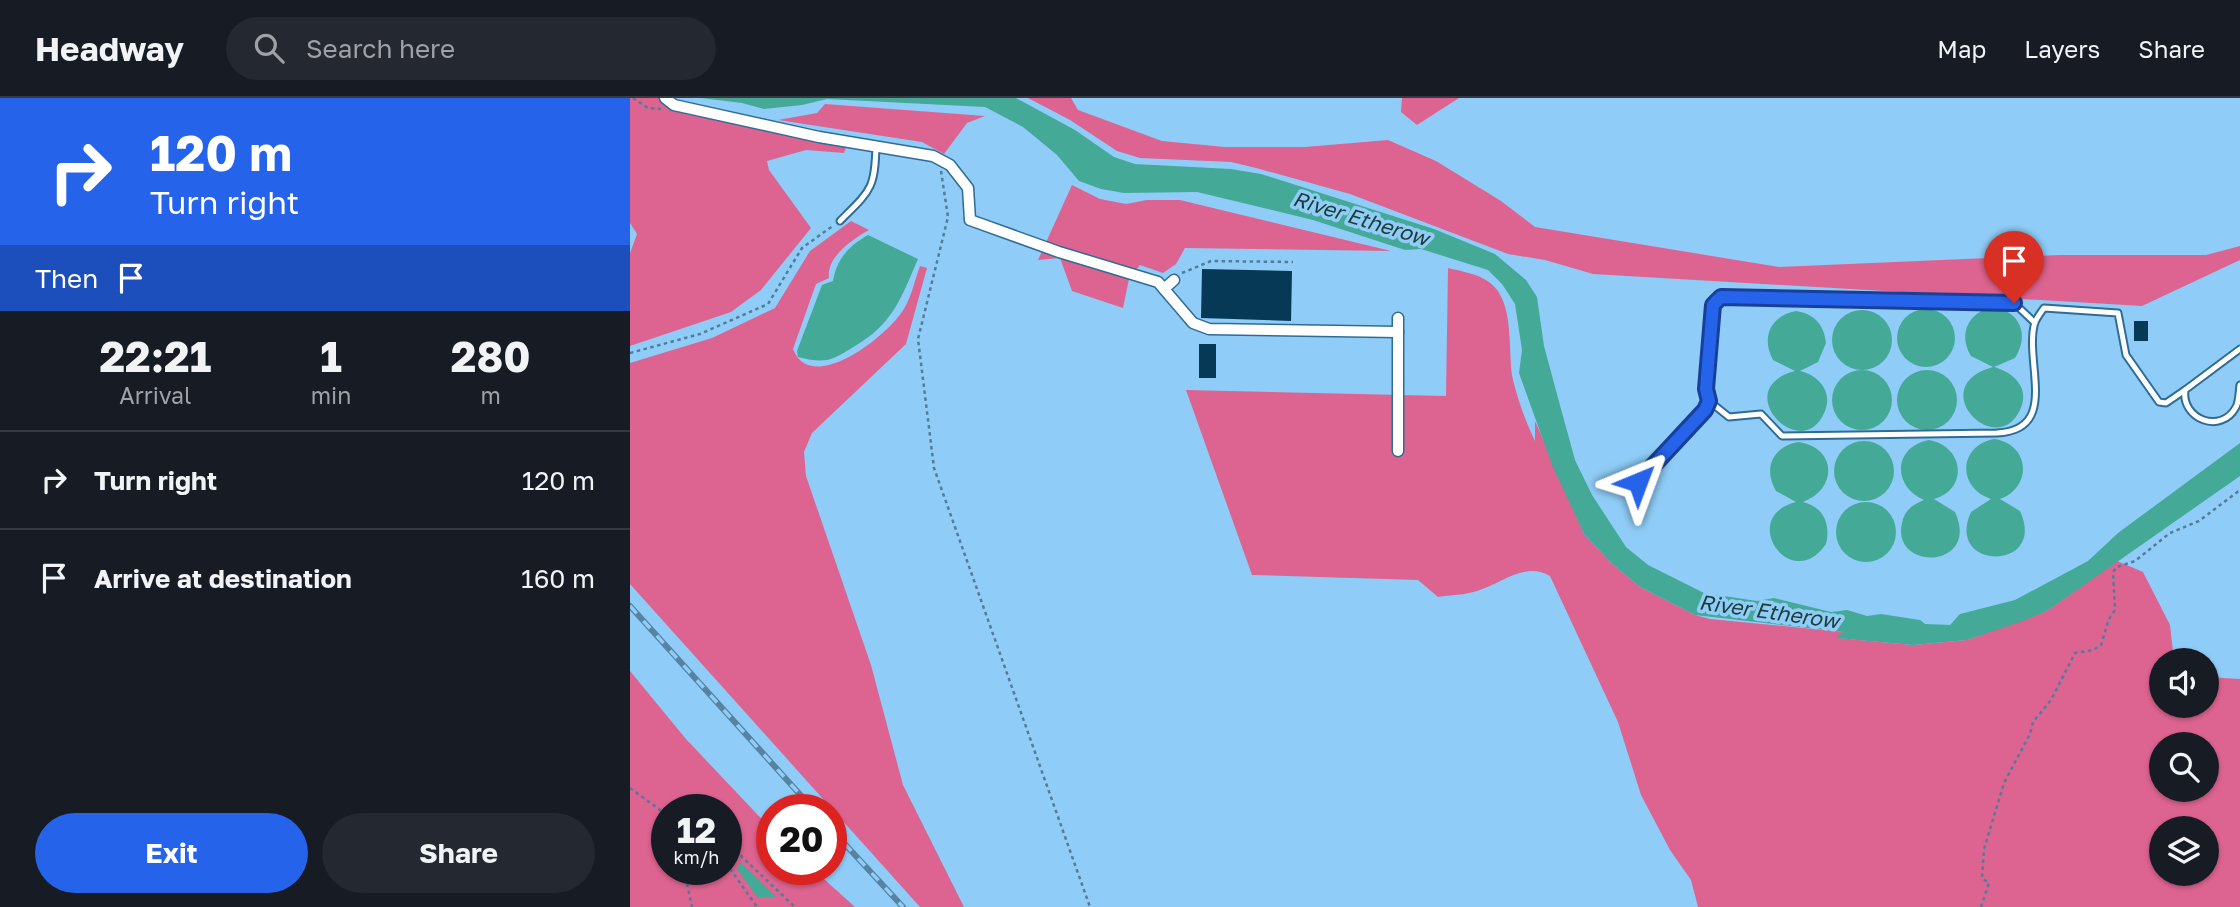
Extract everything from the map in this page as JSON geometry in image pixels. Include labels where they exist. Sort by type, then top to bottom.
[{"type":"street","points":[[665,98],[674,105],[819,137],[933,156],[950,165],[968,188],[968,214],[974,222],[1158,282],[1193,323],[1209,329],[1398,332]]},
{"type":"street","points":[[1164,289],[1174,280]]},
{"type":"street","points":[[1398,318],[1398,451]]},
{"type":"lane","points":[[840,220],[868,193],[876,178],[876,145]]},
{"type":"lane","points":[[2035,323],[2014,303],[1721,297],[1713,305],[1706,389],[1709,401],[1729,417],[1761,414],[1782,436],[2008,432],[2026,425],[2034,406],[2035,323],[2044,308],[2118,313],[2126,355],[2159,402],[2166,403],[2240,349]]},
{"type":"lane","points":[[2185,390],[2184,400],[2195,418],[2208,423],[2220,421],[2236,408],[2240,386]]},
{"type":"lane","points":[[1638,482],[1687,432],[1709,401]]},
{"type":"path","points":[[933,156],[941,172],[948,216],[918,339],[934,468],[1090,907]]},
{"type":"path","points":[[630,354],[700,334],[768,304],[802,248],[840,220]]},
{"type":"path","points":[[1174,280],[1184,271],[1211,261],[1293,262]]},
{"type":"path","points":[[1981,907],[1989,883],[1982,878],[1984,849],[2004,783],[2023,749],[2033,722],[2051,700],[2069,659],[2075,653],[2101,645],[2109,618],[2115,610],[2113,572],[2135,561],[2170,533],[2199,521],[2240,490]]},
{"type":"path","points":[[630,788],[651,803]]},
{"type":"path","points":[[742,857],[795,907]]},
{"type":"path","points":[[687,885],[692,907]]},
{"type":"path","points":[[742,885],[757,907]]},
{"type":"shaded area","points":[[630,98],[659,98],[672,109],[800,139],[847,145],[844,153],[806,150],[767,161],[769,170],[811,228],[761,290],[731,312],[630,346],[630,253],[637,234],[630,223]]},
{"type":"shaded area","points":[[1028,98],[1071,98],[1078,110],[1162,141],[1225,147],[1305,147],[1388,140],[1436,161],[1501,201],[1535,227],[1779,267],[2059,255],[2206,255],[2240,246],[2240,260],[2142,306],[1593,274],[1545,260],[1508,254],[1350,194],[1256,168],[1231,162],[1140,158],[1117,151],[1070,120]]},
{"type":"shaded area","points":[[1402,98],[1459,98],[1417,125],[1401,112]]},
{"type":"shaded area","points":[[825,104],[985,116],[967,123],[944,154],[922,142],[778,120],[817,113]]},
{"type":"shaded area","points":[[1072,185],[1100,199],[1126,204],[1147,200],[1180,200],[1391,251],[1185,248],[1176,264],[1163,273],[1140,265],[1129,279],[1123,308],[1072,291],[1060,258],[1038,260]]},
{"type":"shaded area","points":[[851,221],[869,230],[836,256],[829,270],[829,278],[816,284],[793,349],[802,362],[816,366],[833,364],[850,356],[884,332],[897,319],[907,302],[920,266],[927,268],[906,344],[812,433],[804,452],[806,476],[871,665],[903,785],[964,907],[920,907],[847,826],[847,794],[819,794],[630,584],[630,363],[712,338],[775,308],[810,251]]},
{"type":"shaded area","points":[[1448,268],[1485,279],[1498,291],[1507,314],[1511,369],[1522,411],[1535,441],[1535,421],[1584,534],[1611,563],[1640,587],[1695,615],[1710,619],[1844,632],[1838,638],[1913,645],[1967,640],[2047,611],[2117,561],[2143,572],[2170,625],[2173,648],[2149,648],[2149,718],[2219,718],[2219,678],[2240,679],[2240,907],[1698,907],[1691,880],[1670,850],[1641,795],[1618,722],[1550,576],[1541,572],[1522,572],[1477,591],[1438,597],[1418,580],[1252,575],[1186,390],[1446,396]]},
{"type":"shaded area","points":[[630,671],[686,739],[738,794],[651,794],[651,885],[742,885],[742,798],[756,813],[756,885],[831,885],[855,907],[630,907]]},
{"type":"water","name":"River Etherow","points":[[701,98],[1016,98],[1075,130],[1114,157],[1135,164],[1231,169],[1261,174],[1434,229],[1495,254],[1526,280],[1537,297],[1544,346],[1575,460],[1592,495],[1626,547],[1648,565],[1704,593],[1757,601],[1774,598],[1831,612],[1847,610],[1867,616],[1881,614],[1920,620],[1925,624],[1950,625],[1960,614],[2015,600],[2088,561],[2118,533],[2240,443],[2240,476],[2047,611],[1967,640],[1913,645],[1836,638],[1843,632],[1695,615],[1640,587],[1611,563],[1584,534],[1552,465],[1519,373],[1522,350],[1515,304],[1502,284],[1488,270],[1421,249],[1405,250],[1313,220],[1197,192],[1124,193],[1101,189],[1079,181],[1057,155],[1023,127],[985,107],[827,99],[764,109],[742,103]]},
{"type":"water","points":[[868,235],[918,259],[894,309],[868,338],[840,355],[822,361],[798,357],[797,351],[822,285],[833,281],[837,266],[845,254]]},
{"type":"water","points":[[1993,307],[2010,313],[2020,325],[2022,333],[2022,341],[2015,358],[1994,367],[2008,373],[2018,382],[2022,388],[2023,402],[2009,424],[1996,427],[1982,424],[1971,415],[1964,402],[1964,389],[1973,376],[1993,367],[1971,356],[1965,340],[1968,325],[1977,314]]},
{"type":"water","points":[[1920,309],[1932,309],[1942,313],[1951,322],[1955,344],[1947,359],[1932,367],[1920,367],[1910,363],[1901,354],[1897,344],[1897,332],[1901,322],[1910,313]]},
{"type":"water","points":[[1862,310],[1883,319],[1892,340],[1883,361],[1862,370],[1841,361],[1832,340],[1841,319]]},
{"type":"water","points":[[1796,311],[1817,321],[1826,343],[1818,362],[1800,371],[1818,380],[1825,391],[1827,404],[1815,426],[1801,431],[1788,428],[1776,419],[1769,406],[1768,393],[1776,380],[1795,371],[1773,360],[1768,344],[1770,329],[1780,318]]},
{"type":"water","points":[[1862,370],[1883,379],[1892,400],[1883,421],[1862,430],[1841,421],[1832,400],[1841,379]]},
{"type":"water","points":[[1927,370],[1948,379],[1957,400],[1948,421],[1927,430],[1906,421],[1897,400],[1906,379]]},
{"type":"water","points":[[1994,439],[2015,449],[2020,457],[2023,466],[2018,485],[2000,499],[2020,511],[2025,531],[2020,545],[2010,554],[1996,556],[1982,554],[1971,545],[1967,531],[1971,512],[1991,499],[1972,486],[1966,468],[1968,458],[1982,443]]},
{"type":"water","points":[[1929,440],[1949,450],[1958,468],[1953,486],[1934,499],[1955,512],[1960,531],[1956,545],[1947,553],[1934,557],[1921,556],[1909,550],[1902,539],[1905,515],[1913,506],[1924,500],[1906,486],[1902,477],[1903,458],[1917,444]]},
{"type":"water","points":[[1864,441],[1885,450],[1894,471],[1885,492],[1864,501],[1843,492],[1834,471],[1843,450]]},
{"type":"water","points":[[1798,442],[1811,445],[1820,452],[1828,469],[1822,488],[1803,502],[1816,508],[1824,517],[1827,529],[1826,544],[1812,557],[1798,561],[1786,557],[1776,548],[1770,535],[1771,522],[1779,510],[1796,502],[1776,491],[1770,467],[1776,454]]},
{"type":"water","points":[[1866,502],[1887,511],[1896,532],[1887,553],[1866,562],[1845,553],[1836,532],[1845,511]]},
{"type":"water","points":[[742,864],[756,878],[756,885],[764,885],[776,897],[757,897],[742,876]]},
{"type":"building","points":[[1202,269],[1292,271],[1291,321],[1201,318]]},
{"type":"building","points":[[2134,321],[2148,321],[2148,341],[2134,341]]},
{"type":"building","points":[[1199,344],[1216,344],[1216,378],[1199,378]]},
{"type":"railway","points":[[630,606],[800,794]]},
{"type":"railway","points":[[847,846],[903,907]]},
{"type":"route","points":[[1638,482],[1705,410],[1709,401],[1706,389],[1713,305],[1721,297],[2014,303]]}]
